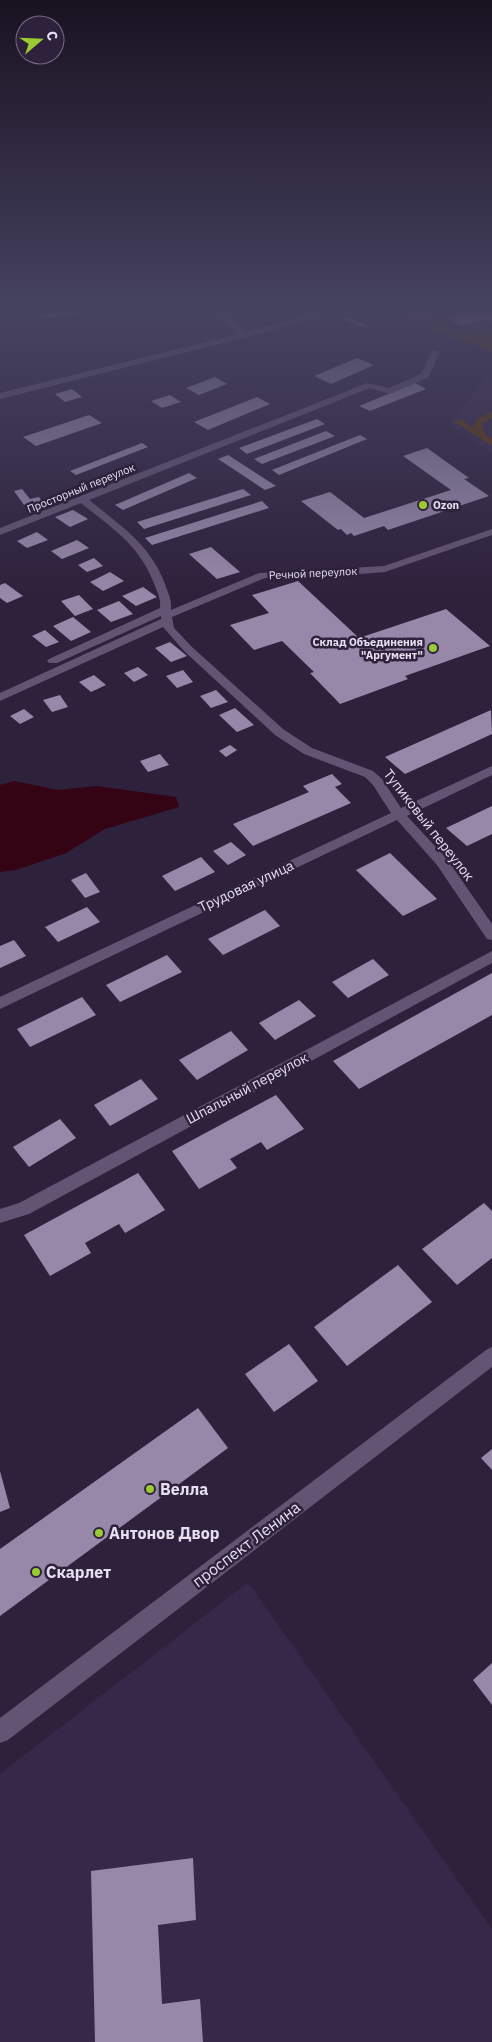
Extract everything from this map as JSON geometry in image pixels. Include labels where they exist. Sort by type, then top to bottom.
[{"type":"street","name":"Просторный переулок","points":[[0,532],[319,405]]},
{"type":"street","name":"Тупиковый переулок","points":[[81,499],[134,541],[154,569],[166,602],[166,616],[169,629],[188,649],[279,732],[308,751],[369,774],[378,782],[398,814],[442,862],[492,935]]},
{"type":"street","name":"Речной переулок","points":[[166,616],[263,575],[335,573],[385,568],[492,532]]},
{"type":"street","points":[[0,686],[166,616]]},
{"type":"street","points":[[0,697],[166,616]]},
{"type":"street","name":"Трудовая улица","points":[[0,1004],[492,770]]},
{"type":"street","name":"Шпальный переулок","points":[[0,1216],[23,1209],[492,956]]},
{"type":"street","name":"проспект Ленина","points":[[0,1732],[492,1356]]},
{"type":"shaded area","points":[[464,405],[492,405],[492,453],[449,425]]},
{"type":"shaded area","points":[[492,412],[492,417],[482,424],[485,435],[492,439],[492,446],[453,421],[460,419],[472,427],[480,417]]},
{"type":"shaded area","points":[[14,781],[58,790],[97,786],[176,797],[179,807],[105,829],[66,853],[16,870],[0,872],[0,785]]},
{"type":"shaded area","points":[[248,1582],[492,1929],[492,2042],[0,2042],[0,1774]]},
{"type":"building","points":[[158,405],[171,405],[162,408]]},
{"type":"building","points":[[236,405],[267,405],[208,430],[194,422]]},
{"type":"building","points":[[361,405],[385,405],[370,411],[359,406]]},
{"type":"building","points":[[89,415],[102,423],[36,446],[23,437]]},
{"type":"building","points":[[317,419],[325,424],[247,454],[239,448]]},
{"type":"building","points":[[326,431],[335,436],[262,464],[254,459]]},
{"type":"building","points":[[360,435],[367,439],[279,475],[272,470]]},
{"type":"building","points":[[142,443],[148,447],[76,475],[70,471]]},
{"type":"building","points":[[427,448],[469,478],[464,479],[489,496],[388,530],[384,526],[354,536],[351,533],[347,535],[341,529],[338,530],[301,501],[330,492],[364,518],[451,490],[403,456]]},
{"type":"building","points":[[228,455],[276,486],[265,490],[218,459]]},
{"type":"building","points":[[189,473],[197,478],[123,510],[115,505]]},
{"type":"building","points":[[22,489],[30,499],[39,497],[43,503],[24,505],[14,491]]},
{"type":"building","points":[[243,489],[251,495],[144,529],[137,522]]},
{"type":"building","points":[[262,501],[269,508],[152,545],[145,538]]},
{"type":"building","points":[[73,510],[88,519],[70,527],[55,517]]},
{"type":"building","points":[[37,532],[48,540],[27,548],[17,541]]},
{"type":"building","points":[[77,540],[89,548],[62,559],[51,551]]},
{"type":"building","points":[[211,547],[240,572],[217,579],[189,554]]},
{"type":"building","points":[[94,558],[103,566],[87,572],[78,565]]},
{"type":"building","points":[[110,572],[124,581],[103,591],[90,582]]},
{"type":"building","points":[[298,581],[359,638],[446,609],[490,646],[405,676],[408,679],[340,704],[310,673],[314,672],[282,641],[254,650],[230,625],[269,613],[252,595]]},
{"type":"building","points":[[5,583],[23,596],[7,603],[0,598],[0,585]]},
{"type":"building","points":[[143,587],[157,597],[136,606],[122,596]]},
{"type":"building","points":[[79,595],[93,609],[75,616],[61,601]]},
{"type":"building","points":[[119,601],[133,614],[111,622],[97,610]]},
{"type":"building","points":[[73,617],[91,632],[71,641],[53,626]]},
{"type":"building","points":[[45,630],[59,642],[46,647],[32,636]]},
{"type":"building","points":[[170,642],[187,656],[171,662],[155,648]]},
{"type":"building","points":[[138,667],[148,675],[134,682],[124,673]]},
{"type":"building","points":[[183,670],[193,682],[177,688],[166,676]]},
{"type":"building","points":[[94,675],[106,685],[91,692],[79,682]]},
{"type":"building","points":[[216,690],[228,702],[211,708],[200,696]]},
{"type":"building","points":[[60,695],[68,707],[52,712],[43,700]]},
{"type":"building","points":[[235,708],[254,725],[237,732],[219,715]]},
{"type":"building","points":[[24,709],[34,717],[20,724],[10,716]]},
{"type":"building","points":[[491,710],[492,734],[405,774],[385,757]]},
{"type":"building","points":[[230,745],[237,750],[226,757],[219,751]]},
{"type":"building","points":[[160,754],[169,765],[148,772],[140,761]]},
{"type":"building","points":[[332,774],[342,784],[335,787],[351,803],[253,846],[233,824],[309,792],[303,786]]},
{"type":"building","points":[[492,806],[492,834],[467,846],[446,828]]},
{"type":"building","points":[[231,842],[246,855],[228,865],[213,851]]},
{"type":"building","points":[[390,853],[437,899],[403,916],[356,870]]},
{"type":"building","points":[[201,857],[215,872],[175,891],[162,876]]},
{"type":"building","points":[[86,873],[100,892],[85,898],[71,880]]},
{"type":"building","points":[[87,907],[100,922],[58,942],[45,927]]},
{"type":"building","points":[[265,910],[280,926],[223,955],[208,939]]},
{"type":"building","points":[[14,940],[26,956],[0,968],[0,946]]},
{"type":"building","points":[[167,955],[182,972],[120,1002],[106,985]]},
{"type":"building","points":[[373,959],[389,975],[348,998],[332,982]]},
{"type":"building","points":[[492,973],[492,1015],[359,1089],[333,1061]]},
{"type":"building","points":[[82,997],[96,1015],[30,1047],[17,1029]]},
{"type":"building","points":[[299,1000],[316,1016],[275,1040],[259,1023]]},
{"type":"building","points":[[231,1031],[248,1050],[197,1080],[179,1060]]},
{"type":"building","points":[[141,1079],[158,1099],[110,1126],[94,1105]]},
{"type":"building","points":[[276,1095],[304,1129],[267,1150],[261,1142],[230,1159],[237,1168],[199,1189],[172,1151]]},
{"type":"building","points":[[60,1119],[76,1138],[29,1167],[13,1147]]},
{"type":"building","points":[[138,1173],[165,1210],[125,1233],[119,1224],[85,1243],[91,1253],[50,1276],[24,1235]]},
{"type":"building","points":[[484,1203],[492,1211],[492,1258],[457,1285],[422,1249]]},
{"type":"building","points":[[398,1265],[432,1302],[347,1366],[314,1327]]},
{"type":"building","points":[[289,1344],[318,1381],[274,1412],[245,1374]]},
{"type":"building","points":[[198,1408],[228,1448],[0,1616],[0,1549]]},
{"type":"building","points":[[492,1449],[492,1470],[481,1458]]},
{"type":"building","points":[[0,1471],[10,1508],[0,1512]]},
{"type":"building","points":[[492,1663],[492,1705],[473,1680]]},
{"type":"building","points":[[193,1858],[196,1920],[158,1925],[162,2004],[200,1999],[203,2042],[95,2042],[91,1871]]},
{"type":"place","name":"Ozon","points":[[423,505]]},
{"type":"place","name":"Склад Объединения \"Аргумент\"","points":[[433,648]]},
{"type":"place","name":"Велла","points":[[150,1489]]},
{"type":"place","name":"Антонов Двор","points":[[99,1533]]},
{"type":"place","name":"Скарлет","points":[[36,1572]]}]
